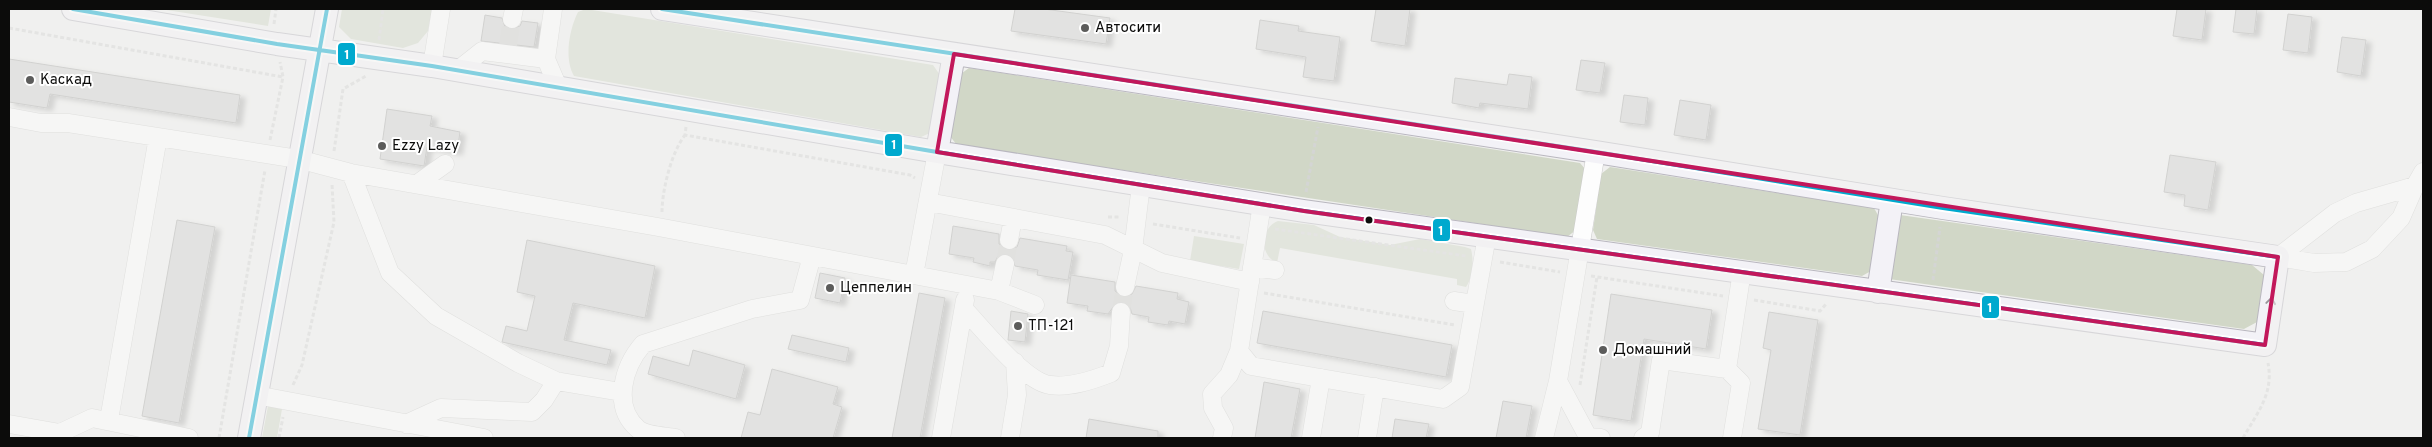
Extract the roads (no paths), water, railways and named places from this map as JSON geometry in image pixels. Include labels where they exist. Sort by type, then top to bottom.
[{"type":"main road","points":[[74,9],[458,70],[937,152],[1262,204],[2265,345],[2278,257],[1892,200],[1596,152],[662,9]]},
{"type":"main road","points":[[249,438],[298,160],[328,9]]},
{"type":"main road","points":[[937,152],[954,54]]},
{"type":"main road","points":[[1878,292],[1892,200]]},
{"type":"street","points":[[432,66],[441,9]]},
{"type":"street","points":[[552,9],[546,59],[558,87]]},
{"type":"street","points":[[458,70],[482,50],[508,50],[546,59]]},
{"type":"street","points":[[9,117],[41,123],[68,123],[298,160],[350,173],[658,227],[1000,291],[1035,305]]},
{"type":"street","points":[[109,420],[158,137]]},
{"type":"street","points":[[914,275],[937,152]]},
{"type":"street","points":[[1544,438],[1558,381],[1596,152]]},
{"type":"street","points":[[416,184],[446,164]]},
{"type":"street","points":[[350,173],[390,273],[436,316],[518,363],[556,381],[621,392]]},
{"type":"street","points":[[2278,257],[2335,213],[2419,179]]},
{"type":"street","points":[[2278,257],[2314,263],[2346,262],[2372,249],[2401,218],[2419,179]]},
{"type":"street","points":[[1125,287],[1133,250],[1141,185]]},
{"type":"street","points":[[929,195],[1013,218],[1105,234],[1133,250],[1162,263],[1250,280],[1275,270]]},
{"type":"street","points":[[1222,438],[1224,428],[1213,408],[1212,394],[1229,375],[1239,351],[1262,204]]},
{"type":"street","points":[[1009,240],[1013,218]]},
{"type":"street","points":[[1239,351],[1251,366],[1443,399],[1460,387],[1487,236]]},
{"type":"street","points":[[676,438],[640,431],[627,416],[621,392],[633,355],[643,344],[752,309],[800,300],[812,256]]},
{"type":"street","points":[[1000,291],[1005,264]]},
{"type":"street","points":[[1727,369],[1742,272]]},
{"type":"street","points":[[941,438],[968,285]]},
{"type":"street","points":[[1454,301],[1474,304]]},
{"type":"street","points":[[964,309],[1030,378],[1050,385],[1093,380],[1111,373],[1119,346],[1121,312]]},
{"type":"street","points":[[1643,438],[1650,433],[1661,360],[1727,369],[1741,383],[1732,438]]},
{"type":"street","points":[[1010,438],[1017,395],[1015,362]]},
{"type":"street","points":[[1311,438],[1321,378]]},
{"type":"street","points":[[406,424],[441,408],[532,412],[544,400],[556,381]]},
{"type":"street","points":[[1558,381],[1576,414],[1593,438]]},
{"type":"street","points":[[1366,438],[1375,387]]},
{"type":"street","points":[[256,396],[484,438]]},
{"type":"street","points":[[9,424],[60,433],[92,418],[189,438]]},
{"type":"tunnel","points":[[508,45],[512,19]]},
{"type":"tunnel","points":[[1005,264],[1009,240]]},
{"type":"tunnel","points":[[1121,312],[1125,287]]},
{"type":"place","name":"Автосити","points":[[1085,28]]},
{"type":"place","name":"Каскад","points":[[30,80]]},
{"type":"place","name":"Ezzy Lazy","points":[[382,146]]},
{"type":"place","name":"Цеппелин","points":[[830,288]]},
{"type":"place","name":"ТП-121","points":[[1018,326]]},
{"type":"place","name":"Домашний","points":[[1603,350]]}]
